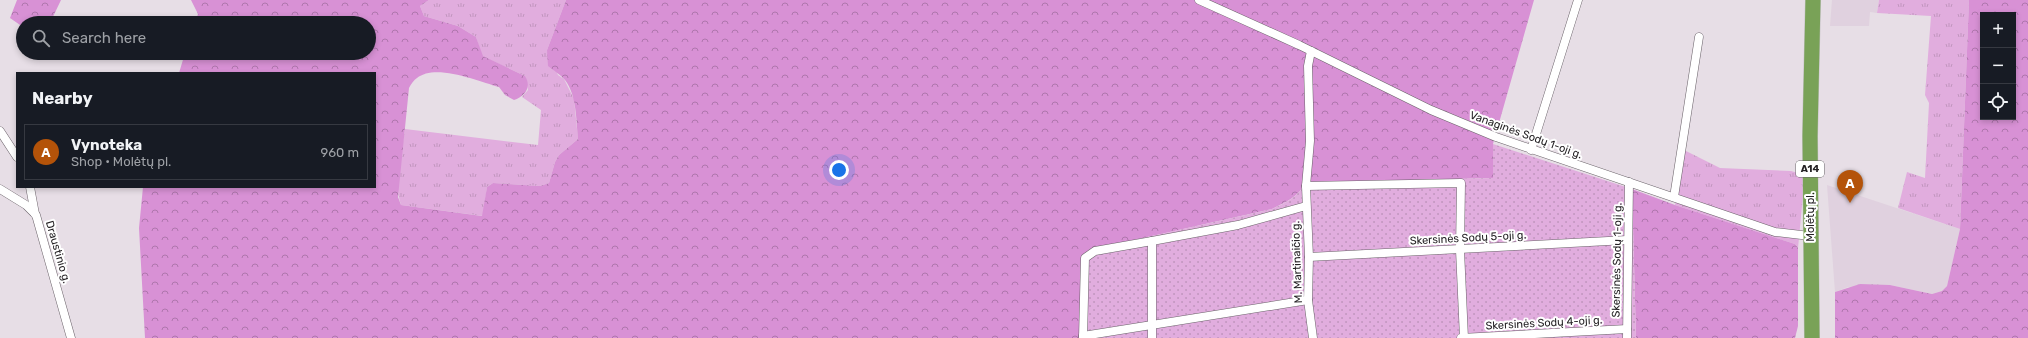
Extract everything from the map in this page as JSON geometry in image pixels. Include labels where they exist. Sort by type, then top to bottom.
[{"type":"highway","name":"Molėtų pl.","points":[[1812,338],[1810,99],[1813,0]]},
{"type":"highway","name":"Molėtų pl.","points":[[1820,338],[1818,100],[1822,0]]},
{"type":"street","name":"Vanaginės Sodų 1-oji g.","points":[[1199,0],[1431,110],[1531,150],[1775,232],[1810,236]]},
{"type":"street","points":[[1531,150],[1578,0]]},
{"type":"street","points":[[1674,197],[1699,37]]},
{"type":"street","name":"M. Martinaičio g.","points":[[1311,52],[1308,66],[1310,141],[1306,186],[1306,206],[1309,257],[1308,300],[1313,338]]},
{"type":"street","points":[[0,131],[16,155]]},
{"type":"street","name":"Skersinės Sodų 1-oji g.","points":[[1627,334],[1627,240],[1629,182]]},
{"type":"street","points":[[1306,186],[1461,183],[1460,250],[1463,338]]},
{"type":"street","points":[[30,188],[36,215]]},
{"type":"street","name":"Draustinio g.","points":[[0,189],[26,205],[36,215],[71,338]]},
{"type":"street","points":[[1306,206],[1238,225],[1095,251],[1084,258],[1083,337],[1308,300]]},
{"type":"street","name":"Skersinės Sodų 5-oji g.","points":[[1309,257],[1627,240]]},
{"type":"street","points":[[1152,241],[1152,338]]},
{"type":"street","name":"Skersinės Sodų 4-oji g.","points":[[1463,338],[1627,334]]},
{"type":"shaded area","points":[[1832,0],[1879,0],[1877,13],[1870,12],[1869,26],[1830,26]]},
{"type":"shaded area","points":[[1827,185],[1960,229],[1947,286],[1942,291],[1932,294],[1890,285],[1848,287],[1835,292]]},
{"type":"green space","points":[[17,0],[61,0],[53,16],[16,16],[16,22],[10,18]]},
{"type":"green space","points":[[191,0],[429,0],[420,6],[424,16],[458,26],[476,37],[483,56],[525,76],[528,84],[524,94],[514,100],[505,95],[499,87],[457,75],[434,72],[425,74],[416,79],[409,88],[398,197],[401,205],[482,216],[487,187],[493,183],[540,186],[549,183],[555,162],[559,155],[578,139],[572,93],[565,80],[548,66],[547,50],[566,0],[1534,0],[1493,144],[1493,178],[1305,183],[1295,196],[1272,209],[1094,249],[1082,338],[145,338],[139,228],[143,188],[376,188],[376,72],[179,72],[183,60],[376,60],[376,16],[197,16],[198,14]]},
{"type":"green space","points":[[429,0],[566,0],[547,50],[558,75],[564,79],[574,99],[578,139],[559,155],[555,162],[549,183],[540,186],[493,183],[487,187],[483,216],[401,205],[398,177],[405,129],[538,145],[541,110],[522,97],[528,90],[525,76],[482,56],[476,37],[458,26],[424,16],[420,6]]},
{"type":"green space","points":[[1879,0],[1969,0],[1960,229],[1898,208],[1907,172],[1925,178],[1929,103],[1925,95],[1931,16],[1877,13]]},
{"type":"green space","points":[[1969,0],[2028,0],[2028,338],[1835,338],[1835,292],[1860,284],[1890,285],[1932,294],[1942,291],[1947,286],[1960,229]]},
{"type":"green space","points":[[1493,144],[1632,189],[1636,338],[1082,338],[1082,258],[1086,252],[1272,209],[1287,202],[1295,196],[1305,183],[1493,178]]},
{"type":"green space","points":[[1684,150],[1720,168],[1791,171],[1805,175],[1798,248],[1795,244],[1675,205]]},
{"type":"green space","points":[[1632,189],[1675,205],[1795,244],[1798,248],[1798,326],[1795,338],[1636,338]]},
{"type":"place","name":"Vynoteka","points":[[1850,203]]}]
